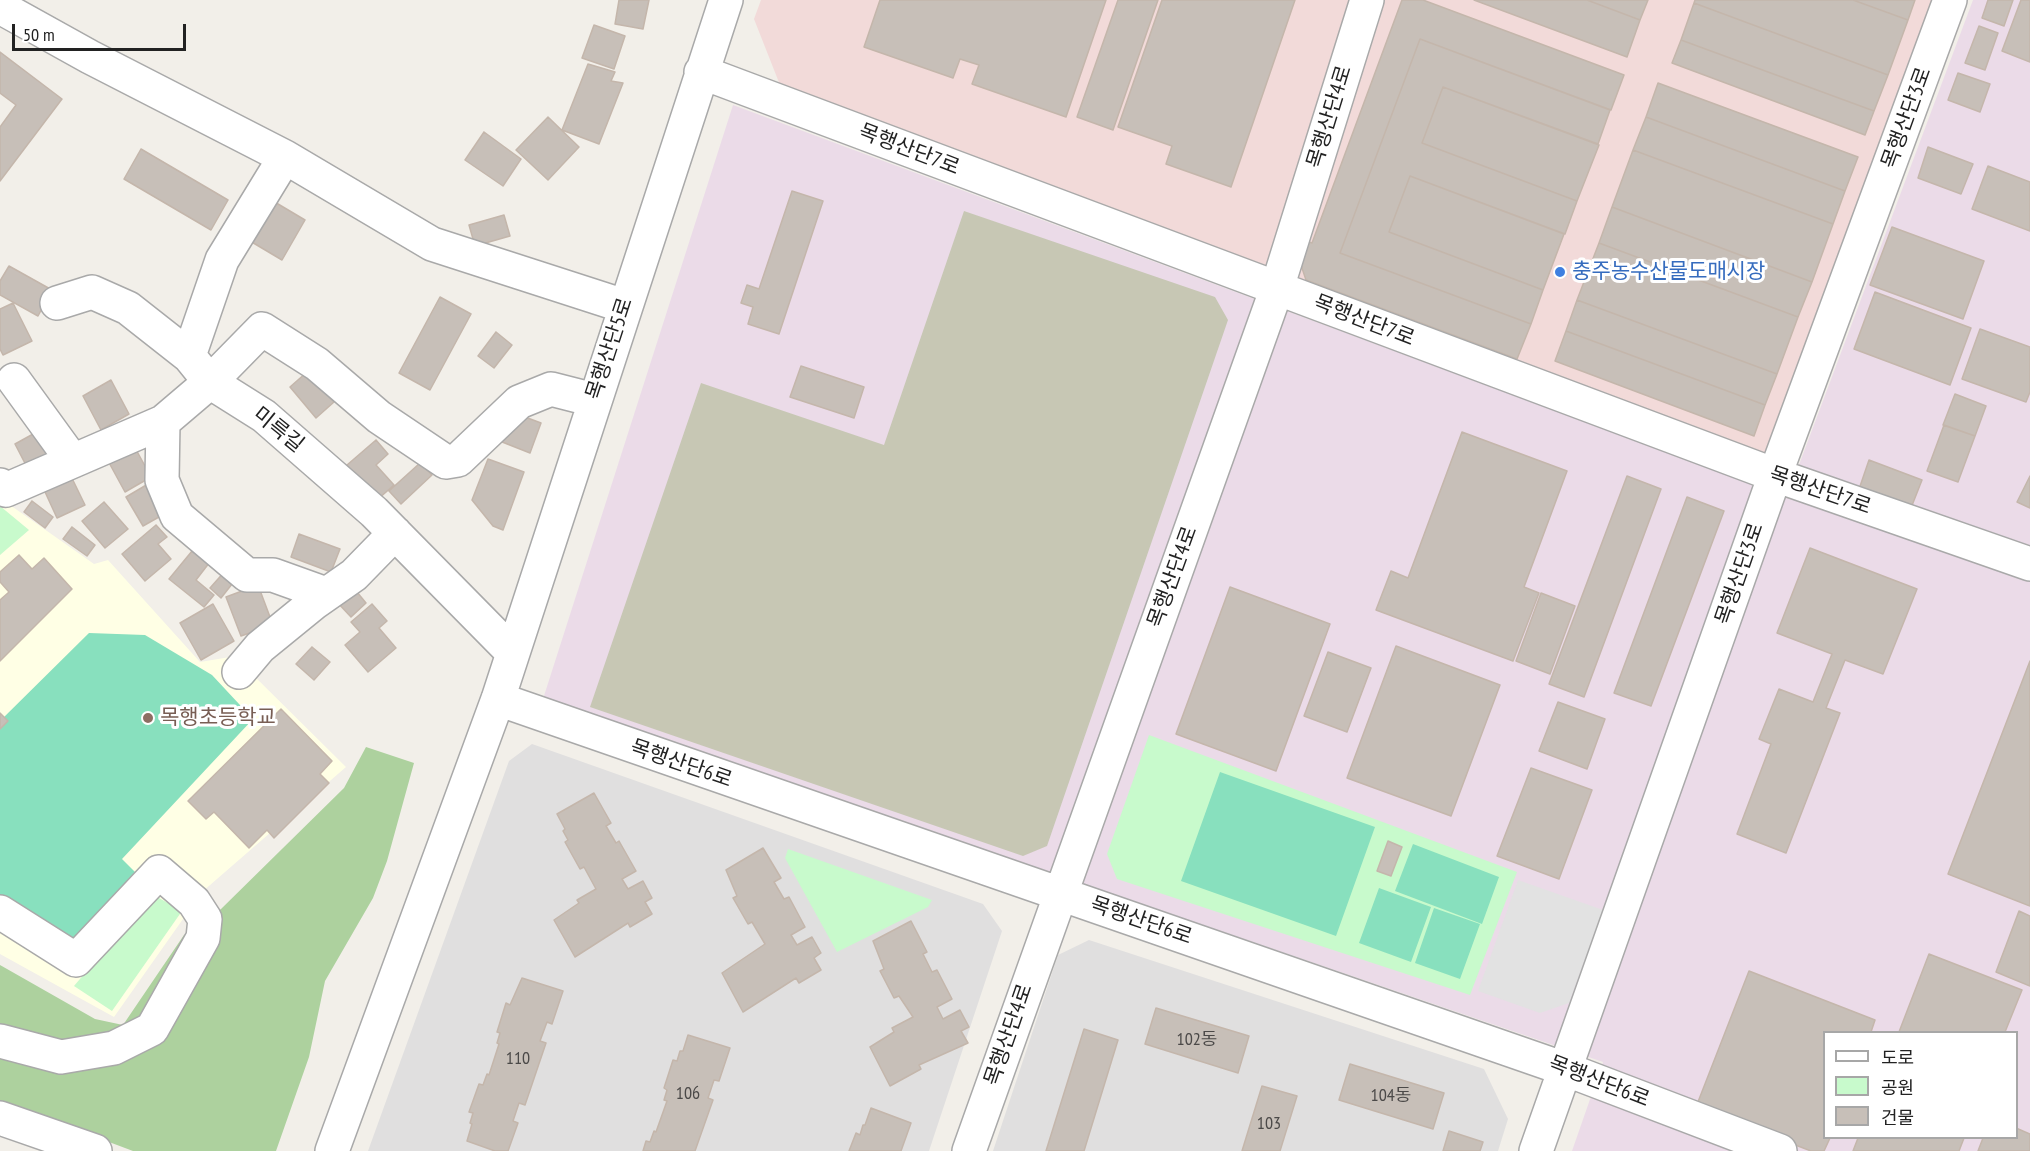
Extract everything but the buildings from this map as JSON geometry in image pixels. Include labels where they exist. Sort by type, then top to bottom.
[{"type":"street","name":"목행산단5로","points":[[332,1151],[498,699],[624,306],[726,0]]},
{"type":"street","name":"목행산단4로","points":[[969,1151],[1059,893],[1277,288],[1366,0]]},
{"type":"street","name":"목행산단3로","points":[[1536,1151],[1775,475],[1950,0]]},
{"type":"street","points":[[0,7],[285,157],[432,244],[624,306]]},
{"type":"street","name":"목행산단7로","points":[[701,72],[1775,475],[2030,564]]},
{"type":"street","points":[[189,356],[222,260],[285,157]]},
{"type":"street","name":"미륵길","points":[[57,303],[92,292],[128,308],[189,356],[210,382],[264,416],[395,533],[513,653]]},
{"type":"street","points":[[0,485],[6,490],[72,459],[163,422],[210,382],[262,329],[317,363],[379,417],[446,462],[458,460],[519,402],[540,393],[551,389],[594,400]]},
{"type":"street","points":[[14,381],[72,459]]},
{"type":"street","points":[[163,422],[162,480],[177,516],[247,575],[273,575],[326,594]]},
{"type":"street","points":[[239,672],[260,647],[326,594],[354,575],[395,533]]},
{"type":"street","name":"목행산단6로","points":[[498,699],[1565,1069],[1780,1151]]},
{"type":"street","points":[[0,912],[76,960],[159,872],[194,902],[205,919],[203,938],[152,1029],[114,1048],[61,1057],[0,1041]]},
{"type":"street","points":[[0,1118],[95,1151]]},
{"type":"shaded area","name":"충주농수산물도매시장","points":[[761,0],[1935,0],[1778,458],[780,85],[754,19]]},
{"type":"shaded area","points":[[1973,0],[2030,0],[2030,1151],[1572,1151],[1603,1062],[543,699],[733,105],[1787,497]]},
{"type":"shaded area","points":[[964,211],[1215,297],[1228,320],[1047,846],[1023,856],[590,707],[701,383],[884,445]]},
{"type":"shaded area","name":"목행초등학교","points":[[0,498],[94,564],[108,560],[200,662],[230,657],[247,669],[346,767],[202,892],[114,1017],[0,954]]},
{"type":"shaded area","points":[[532,744],[983,904],[1002,931],[929,1151],[368,1151],[509,761]]},
{"type":"shaded area","points":[[1518,880],[1603,910],[1569,1003],[1540,1013],[1478,991]]},
{"type":"shaded area","points":[[1089,940],[1484,1069],[1508,1119],[1498,1151],[993,1151],[1058,955]]},
{"type":"green space","points":[[0,506],[29,530],[0,555]]},
{"type":"green space","points":[[89,633],[145,635],[212,675],[253,719],[122,859],[139,876],[69,945],[0,901],[0,721]]},
{"type":"green space","points":[[1149,735],[1517,872],[1470,995],[1117,879],[1107,854]]},
{"type":"green space","points":[[366,747],[414,763],[387,861],[373,898],[325,981],[309,1057],[276,1151],[133,1151],[0,1101],[0,965],[95,1019],[123,1025],[184,935],[221,909],[344,788]]},
{"type":"green space","points":[[1220,772],[1375,827],[1336,936],[1181,881]]},
{"type":"green space","points":[[1413,844],[1499,877],[1482,924],[1395,891]]},
{"type":"green space","points":[[788,849],[932,900],[928,907],[837,952],[785,858]]},
{"type":"green space","points":[[1379,888],[1431,907],[1411,962],[1359,943]]},
{"type":"green space","points":[[152,894],[182,911],[112,1011],[74,986]]},
{"type":"green space","points":[[1434,908],[1480,924],[1460,979],[1415,963]]},
{"type":"place","name":"충주농수산물도매시장","points":[[1560,272]]},
{"type":"place","name":"목행초등학교","points":[[148,718]]}]
